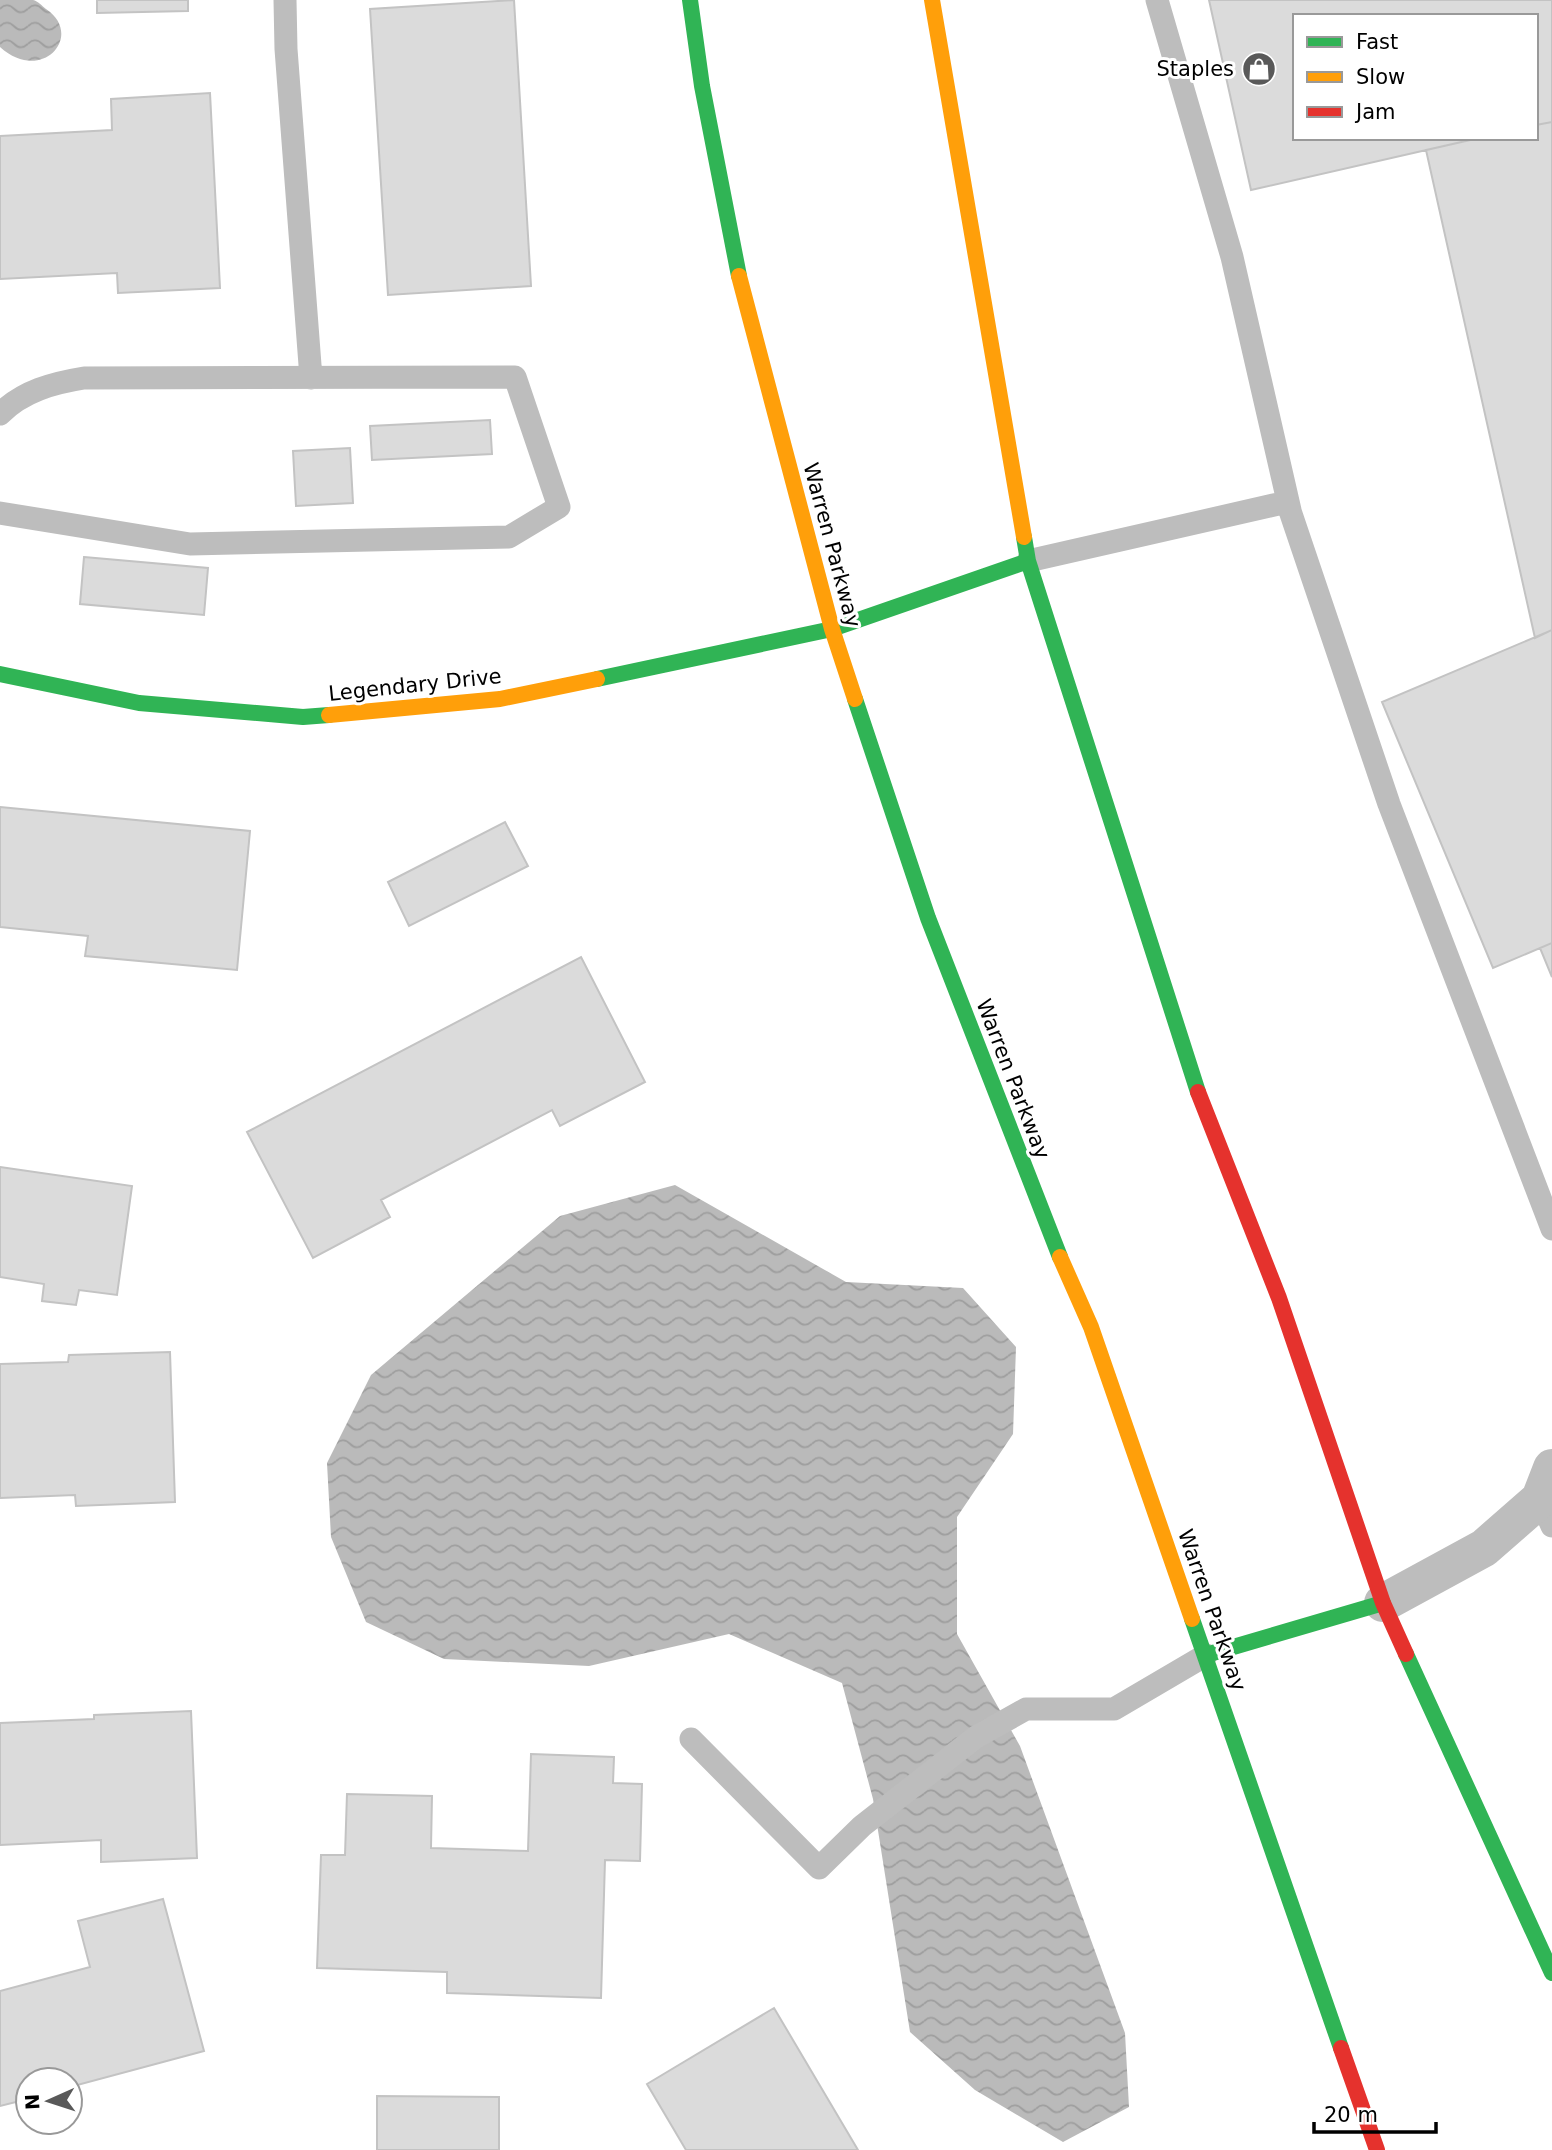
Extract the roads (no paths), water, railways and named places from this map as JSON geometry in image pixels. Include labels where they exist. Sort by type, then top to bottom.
[{"type":"main road","name":"Warren Parkway","points":[[690,0],[702,86],[733,252],[832,628],[920,896],[1066,1273],[1091,1327],[1377,2150]]},
{"type":"main road","points":[[932,0],[1028,561],[1191,1073],[1279,1298],[1383,1603],[1552,1973]]},
{"type":"main road","name":"Legendary Drive","points":[[0,674],[139,703],[303,717],[500,699],[832,628],[1028,561]]},
{"type":"main road","points":[[1206,1655],[1383,1603]]},
{"type":"street","points":[[1383,1603],[1484,1548],[1548,1497]]},
{"type":"lane","points":[[285,0],[288,76],[311,378]]},
{"type":"lane","points":[[1157,0],[1232,257],[1290,510]]},
{"type":"lane","points":[[0,414],[26,394],[61,382],[84,378],[515,377],[559,508],[509,537],[190,544],[0,513]]},
{"type":"lane","points":[[1028,561],[1287,502],[1389,804],[1552,1229]]},
{"type":"lane","points":[[691,1738],[819,1868],[862,1826],[976,1737],[1027,1709],[1114,1709],[1206,1655]]},
{"type":"water","points":[[0,0],[35,1],[46,9],[57,20],[61,31],[60,42],[53,52],[43,59],[30,61],[16,57],[0,47]]},
{"type":"water","points":[[675,1185],[846,1282],[963,1288],[1016,1347],[1013,1434],[957,1517],[957,1634],[1020,1746],[1125,2033],[1129,2107],[1063,2142],[975,2090],[910,2032],[873,1799],[842,1683],[729,1634],[589,1666],[444,1659],[366,1622],[331,1537],[327,1463],[371,1375],[560,1216]]},
{"type":"place","name":"Staples","points":[[1259,69]]}]
